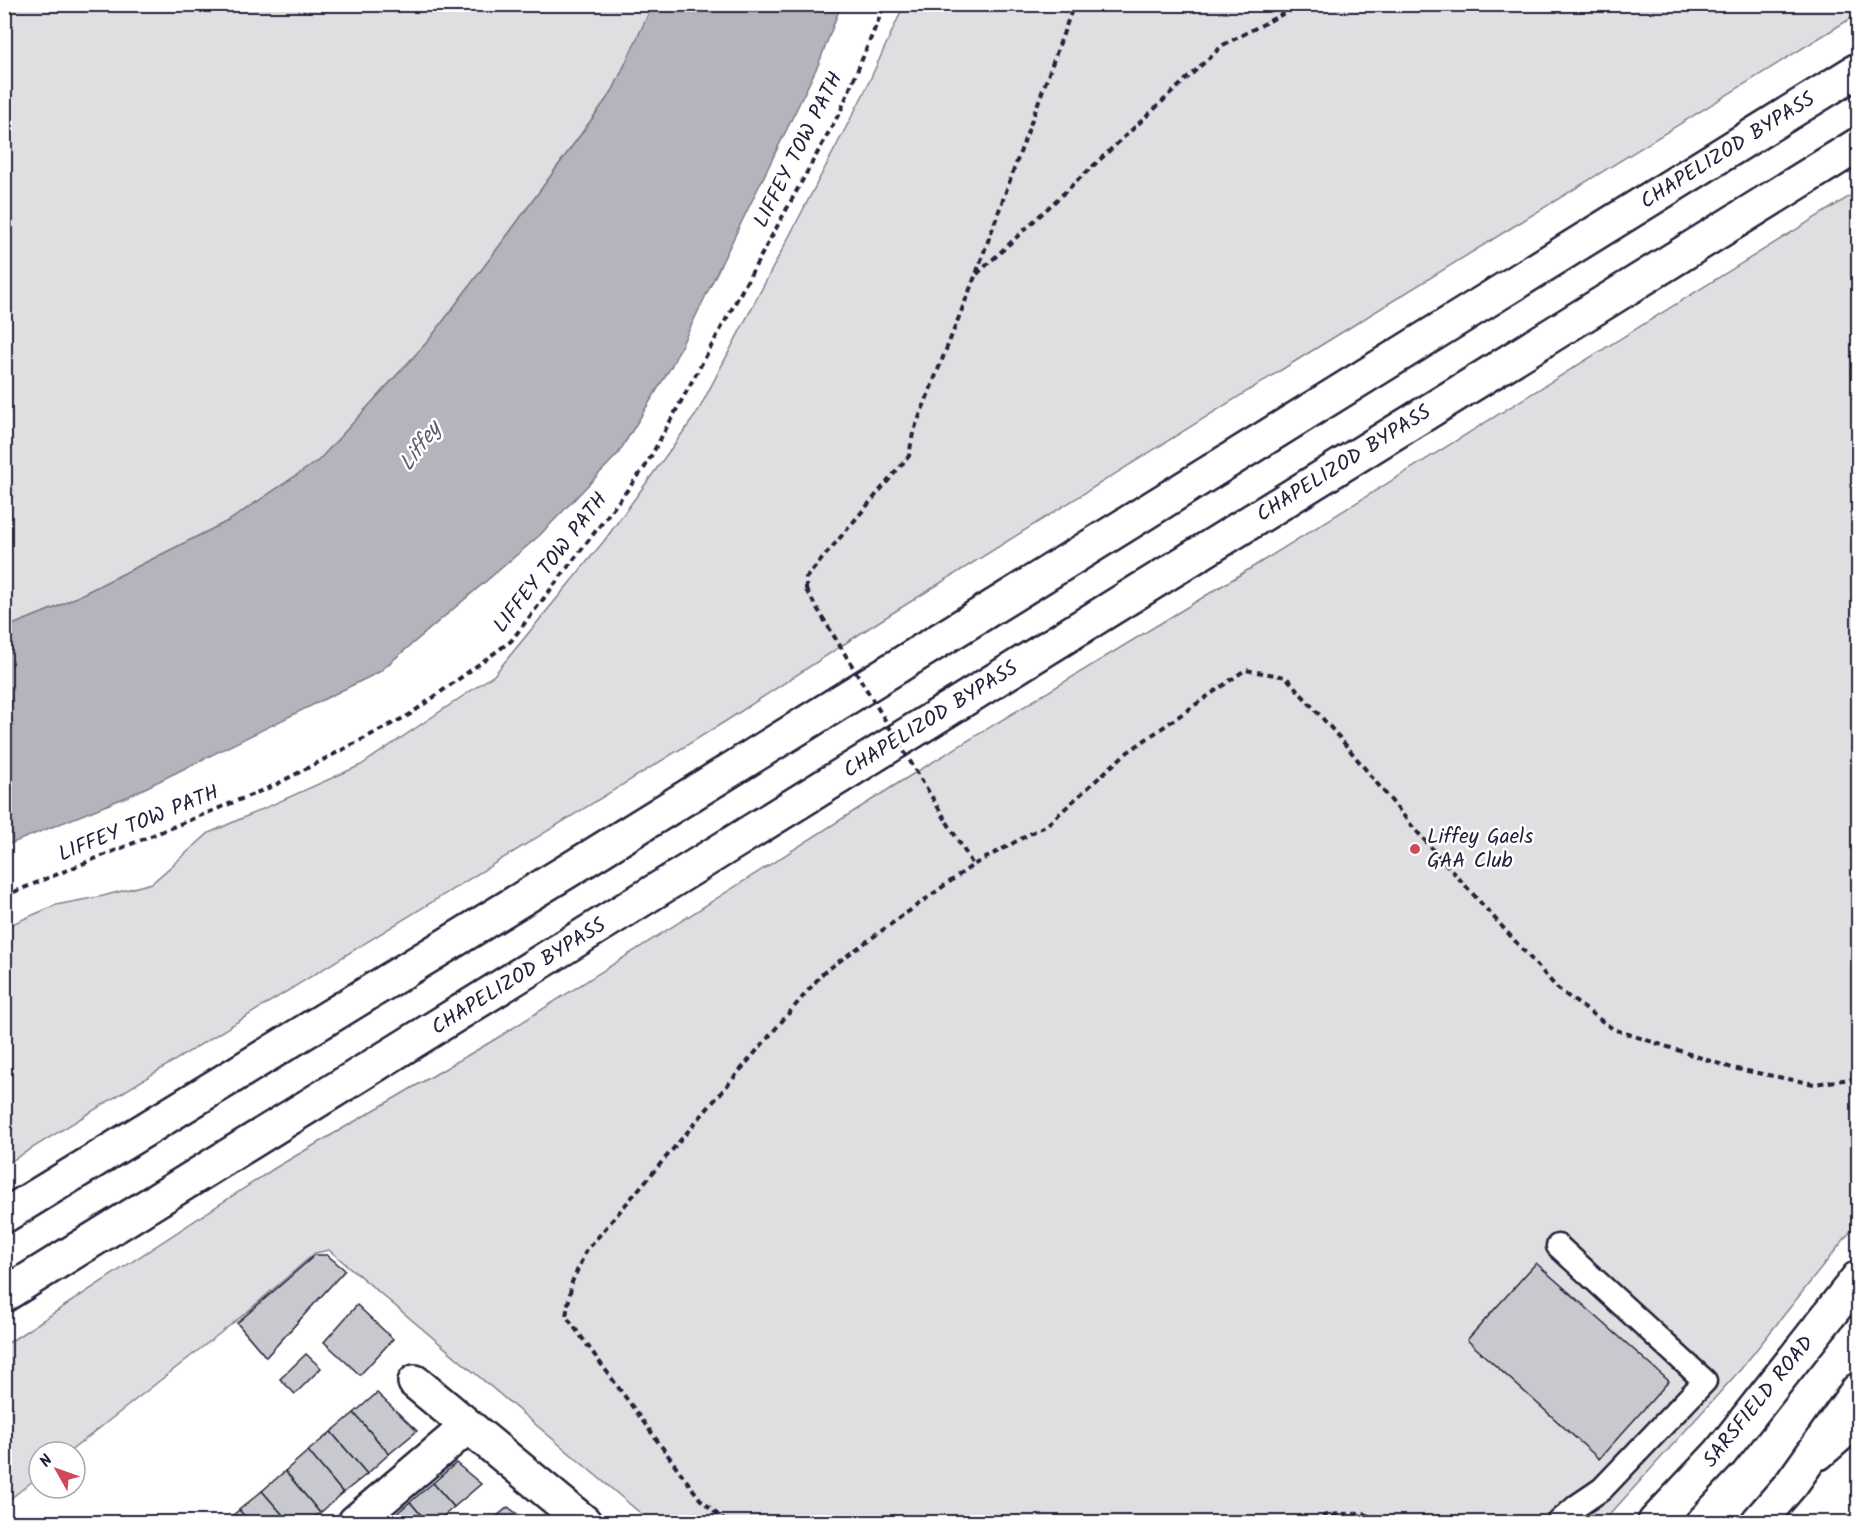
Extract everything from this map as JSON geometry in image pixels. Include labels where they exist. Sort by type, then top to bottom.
[{"type":"main road","name":"CHAPELIZOD BYPASS","points":[[4,1215],[617,840],[1858,70]]},
{"type":"main road","name":"CHAPELIZOD BYPASS","points":[[4,1295],[1858,145]]},
{"type":"main road","name":"SARSFIELD ROAD","points":[[1655,1522],[1720,1453],[1858,1278]]},
{"type":"main road","points":[[415,1382],[584,1522]]},
{"type":"main road","points":[[1758,1522],[1792,1483],[1858,1390]]},
{"type":"main road","points":[[355,1522],[467,1427]]},
{"type":"lane","points":[[1558,1246],[1705,1381],[1602,1489],[1576,1506],[1560,1522]]},
{"type":"lane","points":[[1792,1483],[1858,1426]]},
{"type":"path","name":"LIFFEY TOW PATH","points":[[4,896],[273,786],[409,715],[511,641],[645,467],[841,110],[885,4]]},
{"type":"path","points":[[973,865],[806,590],[806,578],[909,456],[913,433],[976,274],[1074,4]]},
{"type":"path","points":[[976,274],[1223,45],[1302,4]]},
{"type":"path","points":[[726,1522],[700,1499],[566,1316],[572,1282],[586,1251],[823,973],[973,865],[1048,824],[1125,754],[1245,669],[1287,677],[1412,825],[1558,989],[1613,1029],[1732,1068],[1814,1084],[1858,1078]]},
{"type":"path","points":[[1313,1522],[1326,1515],[1364,1513],[1376,1522]]},
{"type":"shaded area","points":[[1858,4],[1858,14],[1302,357],[875,624],[726,721],[5,1165],[5,927],[56,905],[152,883],[209,833],[361,765],[494,675],[604,541],[697,413],[864,93],[904,5]]},
{"type":"shaded area","points":[[4,5],[653,5],[613,90],[515,225],[429,340],[319,460],[230,520],[57,607],[5,628]]},
{"type":"shaded area","name":"Liffey Gaels GAA Club","points":[[1858,191],[1858,1222],[1741,1369],[1603,1522],[651,1522],[329,1250],[315,1253],[247,1312],[84,1440],[27,1440],[27,1486],[5,1503],[5,1345],[275,1168],[494,1040],[900,782],[1256,565]]},
{"type":"water","name":"Liffey","points":[[653,4],[841,5],[819,63],[671,367],[618,454],[539,536],[379,672],[129,796],[5,846],[5,628],[57,607],[230,520],[319,460],[429,340],[515,225],[613,90]]},
{"type":"building","points":[[315,1255],[327,1255],[345,1270],[266,1357],[237,1323]]},
{"type":"building","points":[[1536,1263],[1669,1381],[1599,1459],[1467,1340]]},
{"type":"building","points":[[357,1305],[393,1339],[360,1375],[324,1342]]},
{"type":"building","points":[[306,1354],[321,1368],[295,1394],[280,1379]]},
{"type":"building","points":[[377,1393],[417,1431],[389,1454],[354,1413]]},
{"type":"building","points":[[354,1413],[389,1454],[367,1474],[331,1432]]},
{"type":"building","points":[[331,1432],[367,1474],[343,1493],[308,1451]]},
{"type":"building","points":[[308,1451],[343,1493],[320,1513],[285,1471]]},
{"type":"building","points":[[456,1463],[481,1484],[454,1507],[433,1483]]},
{"type":"building","points":[[285,1471],[320,1513],[309,1522],[289,1522],[262,1491]]},
{"type":"building","points":[[433,1483],[454,1507],[436,1522],[427,1522],[410,1502]]},
{"type":"building","points":[[262,1491],[289,1522],[250,1522],[239,1510]]},
{"type":"building","points":[[410,1502],[427,1522],[387,1522]]},
{"type":"building","points":[[508,1507],[528,1522],[490,1522]]},
{"type":"building","points":[[239,1510],[250,1522],[225,1522]]},
{"type":"place","name":"Liffey Gaels GAA Club","points":[[1415,849]]}]
